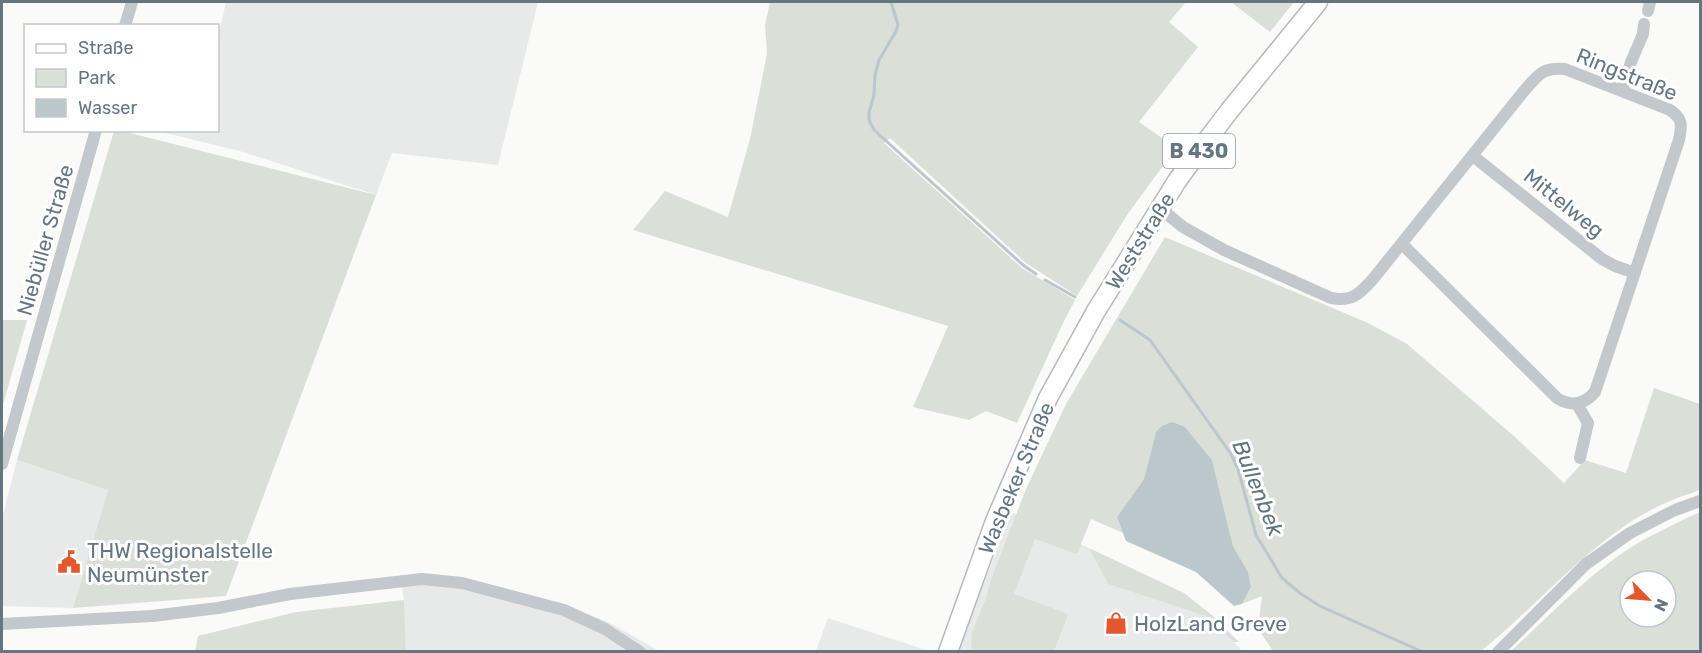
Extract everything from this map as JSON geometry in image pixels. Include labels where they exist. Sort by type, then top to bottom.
[{"type":"main road","name":"Weststraße","points":[[1096,311],[1177,181],[1223,118],[1318,2]]},
{"type":"main road","name":"Wasbeker Straße","points":[[948,651],[996,521],[1048,398],[1096,311]]},
{"type":"street","points":[[126,24],[132,2]]},
{"type":"street","points":[[1622,91],[1643,34],[1644,24]]},
{"type":"street","name":"Ringstraße","points":[[1161,209],[1183,227],[1224,250],[1331,298],[1344,300],[1358,295],[1538,75],[1548,69],[1565,69],[1670,110],[1678,116],[1682,126],[1679,140],[1595,392],[1590,399],[1577,404]]},
{"type":"street","name":"Niebüller Straße","points":[[2,464],[95,132]]},
{"type":"street","name":"Mittelweg","points":[[1473,156],[1602,259],[1635,273]]},
{"type":"street","points":[[1402,244],[1557,398],[1563,402],[1577,404],[1588,423],[1580,458]]},
{"type":"street","points":[[1498,651],[1586,564],[1630,533],[1675,510],[1701,501]]},
{"type":"street","points":[[2,624],[152,616],[218,608],[290,594],[422,579],[462,583],[564,610],[605,629],[640,651]]},
{"type":"shaded area","points":[[226,2],[538,2],[498,165],[392,153],[376,195],[243,152],[162,132],[219,132],[219,34]]},
{"type":"shaded area","points":[[17,460],[108,490],[73,608],[2,606],[2,518]]},
{"type":"shaded area","points":[[1011,512],[1089,548],[1108,584],[1205,616],[1242,651],[958,652]]},
{"type":"shaded area","points":[[400,575],[566,605],[610,623],[659,651],[406,651],[404,600]]},
{"type":"shaded area","points":[[828,618],[929,651],[816,651]]},
{"type":"green space","points":[[770,2],[1186,2],[1169,22],[1198,47],[1139,122],[1176,148],[1127,215],[1077,296],[1026,263],[890,138],[884,143],[1022,268],[1075,300],[1017,423],[986,411],[969,420],[913,407],[948,326],[633,230],[665,191],[728,217],[750,139],[767,54],[765,25]]},
{"type":"green space","points":[[1231,2],[1294,2],[1270,32]]},
{"type":"green space","points":[[114,132],[126,132],[376,195],[226,596],[73,608],[108,490],[17,460]]},
{"type":"green space","points":[[1165,237],[1368,323],[1407,344],[1515,437],[1564,483],[1585,460],[1626,473],[1654,388],[1700,404],[1700,490],[1674,499],[1619,530],[1571,569],[1481,651],[1273,651],[1258,629],[1262,596],[1242,604],[1251,587],[1248,572],[1233,546],[1212,460],[1185,427],[1156,432],[1144,479],[1117,517],[1123,533],[1091,519],[1077,554],[1035,539],[1014,594],[1068,614],[1054,651],[974,651],[971,647],[972,632],[1026,489],[1066,404]]},
{"type":"green space","points":[[2,320],[27,320],[2,408]]},
{"type":"green space","points":[[1700,512],[1700,651],[1511,651],[1576,590],[1618,556]]},
{"type":"green space","points":[[1089,548],[1184,593],[1213,616],[1239,642],[1234,642],[1205,616],[1108,584]]},
{"type":"green space","points":[[404,600],[406,651],[195,651],[198,636],[296,612]]},
{"type":"water","points":[[1172,422],[1185,427],[1212,460],[1233,546],[1248,572],[1251,587],[1242,604],[1234,606],[1196,572],[1126,541],[1117,517],[1144,479],[1156,432],[1162,426]]},
{"type":"waterway","name":"Bullenbek","points":[[891,2],[898,25],[879,60],[875,75],[874,95],[869,112],[869,120],[874,130],[1023,265],[1036,274]]},
{"type":"waterway","name":"Bullenbek","points":[[1045,280],[1075,297]]},
{"type":"waterway","name":"Bullenbek","points":[[1120,320],[1150,340],[1231,454],[1238,469],[1256,535],[1282,578],[1320,606],[1423,652]]},
{"type":"place","name":"THW Regionalstelle Neumünster","points":[[69,562]]},
{"type":"place","name":"HolzLand Greve","points":[[1116,623]]}]
